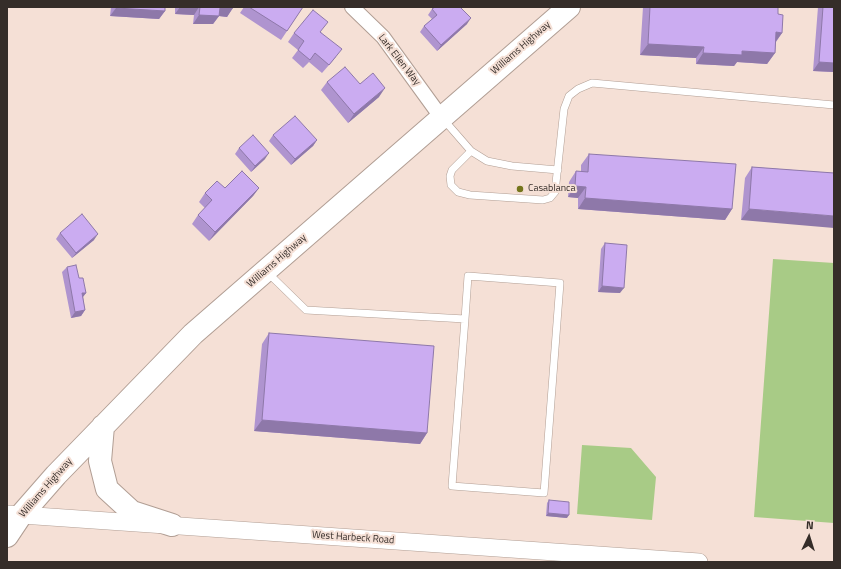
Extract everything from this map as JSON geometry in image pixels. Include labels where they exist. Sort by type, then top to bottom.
[{"type":"main road","name":"Williams Highway","points":[[7,536],[14,515],[56,475],[193,334],[568,7]]},
{"type":"main road","points":[[103,426],[100,461],[107,489],[132,512],[172,525]]},
{"type":"street","name":"Lark Ellen Way","points":[[352,7],[383,37],[442,117]]},
{"type":"street","name":"West Harbeck Road","points":[[14,515],[699,562]]},
{"type":"lane","points":[[471,151],[452,170],[450,176],[451,185],[458,192],[470,195],[543,200],[550,198],[555,192],[564,109],[569,96],[578,89],[592,83],[834,105]]},
{"type":"lane","points":[[442,117],[471,151],[487,161],[512,166],[558,170]]},
{"type":"lane","points":[[266,270],[306,310],[465,319]]},
{"type":"lane","points":[[468,276],[560,283],[544,492],[452,486],[465,319],[468,276]]},
{"type":"green space","points":[[773,259],[834,263],[834,523],[754,517]]},
{"type":"green space","points":[[582,445],[631,448],[656,477],[652,520],[577,514]]},
{"type":"building","points":[[165,7],[165,11],[116,8]]},
{"type":"building","points":[[200,7],[233,8],[220,8],[219,16],[199,15]]},
{"type":"building","points":[[249,7],[303,7],[287,31]]},
{"type":"building","points":[[435,7],[460,7],[471,18],[441,45],[424,26],[437,15],[432,9]]},
{"type":"building","points":[[650,7],[778,7],[778,14],[783,15],[782,33],[776,32],[775,53],[742,51],[742,55],[703,53],[704,47],[648,44]]},
{"type":"building","points":[[823,7],[834,7],[834,63],[819,62]]},
{"type":"building","points":[[313,10],[328,22],[320,32],[342,49],[329,65],[315,53],[310,60],[298,50],[304,41],[294,33]]},
{"type":"building","points":[[345,67],[360,84],[373,73],[385,88],[354,114],[327,82]]},
{"type":"building","points":[[295,116],[317,140],[295,159],[273,135]]},
{"type":"building","points":[[253,135],[269,153],[255,166],[239,148]]},
{"type":"building","points":[[589,154],[736,164],[732,209],[585,198],[586,187],[575,186],[576,171],[588,172]]},
{"type":"building","points":[[752,167],[834,173],[834,216],[749,209]]},
{"type":"building","points":[[242,171],[259,188],[215,232],[198,215],[212,200],[205,193],[217,181],[225,188]]},
{"type":"building","points":[[82,214],[98,234],[76,253],[60,233]]},
{"type":"building","points":[[605,243],[627,245],[624,288],[602,286]]},
{"type":"building","points":[[76,265],[79,278],[83,278],[86,293],[82,293],[85,310],[75,312],[67,267]]},
{"type":"building","points":[[269,333],[434,346],[427,433],[262,420]]},
{"type":"building","points":[[549,500],[569,502],[569,515],[548,513]]},
{"type":"place","name":"Casablanca","points":[[520,189]]}]
